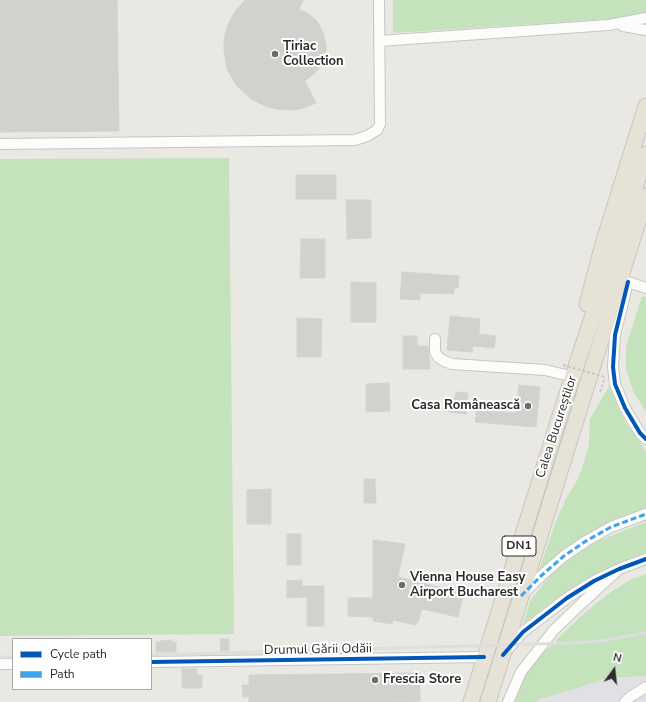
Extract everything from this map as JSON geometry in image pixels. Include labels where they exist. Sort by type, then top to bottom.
[{"type":"highway","name":"DN1","points":[[567,377],[603,244],[646,106]]},
{"type":"highway","name":"Calea Bucureștilor","points":[[488,702],[584,395],[636,222],[646,154]]},
{"type":"highway","name":"Calea Bucureștilor","points":[[471,702],[567,377],[636,222],[646,196]]},
{"type":"highway","name":"DN1","points":[[584,395],[597,374],[628,282],[636,222]]},
{"type":"street","points":[[0,144],[355,140],[367,136],[376,130],[380,124],[379,0]]},
{"type":"street","points":[[379,41],[609,25],[646,18]]},
{"type":"street","points":[[609,25],[634,27],[646,30]]},
{"type":"street","points":[[646,288],[628,282],[615,335],[613,367],[615,384],[625,408],[640,433],[646,439]]},
{"type":"street","points":[[435,339],[435,352],[438,357],[452,364],[545,370],[567,377]]},
{"type":"street","points":[[521,596],[547,570],[586,540],[611,527],[646,514]]},
{"type":"street","points":[[503,655],[524,632],[566,598],[619,568],[646,559]]},
{"type":"street","points":[[508,702],[520,672],[549,637],[619,568]]},
{"type":"street","name":"Drumul Gării Odăii","points":[[152,662],[484,657]]},
{"type":"street","points":[[0,664],[12,664]]},
{"type":"street","points":[[625,702],[646,687]]},
{"type":"path","points":[[567,377],[605,377],[600,392]]},
{"type":"shaded area","points":[[646,676],[646,702],[537,702],[538,700],[609,678]]},
{"type":"green space","points":[[393,0],[646,0],[646,14],[627,18],[393,33]]},
{"type":"green space","points":[[229,158],[234,634],[0,636],[0,159]]},
{"type":"green space","points":[[642,296],[646,297],[646,412],[633,391],[626,369],[626,347]]},
{"type":"green space","points":[[609,386],[625,422],[646,451],[646,511],[610,525],[537,576],[557,518],[578,479],[583,465],[589,445],[590,419]]},
{"type":"green space","points":[[646,522],[646,552],[603,570],[556,599],[523,624],[530,601],[552,573],[577,553],[603,539]]},
{"type":"green space","points":[[646,574],[646,676],[609,678],[538,700],[537,702],[515,702],[523,680],[537,659],[582,615],[608,594],[630,580]]},
{"type":"building","points":[[0,0],[117,0],[119,131],[0,132]]},
{"type":"building","name":"Țiriac Collection","points":[[245,0],[303,0],[299,10],[306,12],[317,21],[323,32],[326,44],[323,63],[315,73],[305,81],[316,103],[301,109],[276,109],[265,106],[251,99],[236,85],[227,69],[224,39],[231,18]]},
{"type":"building","points":[[296,175],[336,175],[336,199],[296,199]]},
{"type":"building","points":[[346,200],[371,200],[371,238],[347,239]]},
{"type":"building","points":[[301,239],[325,239],[325,278],[300,278]]},
{"type":"building","points":[[402,272],[459,276],[458,288],[454,288],[454,294],[420,293],[420,300],[400,299]]},
{"type":"building","points":[[351,282],[376,283],[376,322],[351,322]]},
{"type":"building","points":[[450,316],[480,319],[479,334],[496,336],[494,348],[473,346],[472,352],[447,350]]},
{"type":"building","points":[[297,318],[322,319],[321,357],[297,357]]},
{"type":"building","points":[[403,336],[417,336],[417,346],[428,346],[430,369],[403,369]]},
{"type":"building","points":[[389,383],[390,411],[366,412],[366,384]]},
{"type":"building","name":"Casa Românească","points":[[519,385],[540,387],[536,427],[475,422],[477,410],[516,413]]},
{"type":"building","points":[[456,392],[468,393],[466,414],[449,412],[450,398],[455,398]]},
{"type":"building","points":[[364,479],[375,479],[376,503],[364,503]]},
{"type":"building","points":[[271,489],[271,524],[247,524],[247,490]]},
{"type":"building","points":[[287,534],[301,534],[301,565],[287,565]]},
{"type":"building","name":"Vienna House Easy Airport Bucharest","points":[[373,540],[405,544],[398,577],[464,593],[458,617],[422,609],[418,623],[415,623],[415,625],[393,620],[392,624],[373,621],[373,617],[348,616],[348,598],[373,598]]},
{"type":"building","points":[[302,580],[302,586],[324,586],[324,626],[307,626],[307,597],[287,598],[287,581]]},
{"type":"building","points":[[220,639],[229,639],[229,651],[221,651]]},
{"type":"building","points":[[172,640],[172,642],[176,642],[176,652],[156,652],[156,642]]},
{"type":"building","points":[[182,669],[197,669],[197,675],[202,675],[202,688],[182,688]]},
{"type":"building","points":[[420,673],[420,701],[249,702],[249,697],[243,697],[242,685],[249,685],[249,675]]},
{"type":"railway","points":[[152,655],[571,643],[600,641],[646,633]]},
{"type":"railway","points":[[0,657],[12,657]]},
{"type":"marked path","points":[[521,596],[564,556],[586,541],[611,527],[646,514]]},
{"type":"cycle path","points":[[628,282],[615,335],[613,367],[615,384],[625,408],[640,433],[646,439]]},
{"type":"cycle path","points":[[503,655],[523,632],[567,598],[594,581],[619,569],[646,559]]},
{"type":"cycle path","points":[[152,662],[484,657]]},
{"type":"place","name":"Țiriac Collection","points":[[275,54]]},
{"type":"place","name":"Casa Românească","points":[[528,406]]},
{"type":"place","name":"Vienna House Easy Airport Bucharest","points":[[402,585]]},
{"type":"place","name":"Frescia Store","points":[[375,680]]}]
